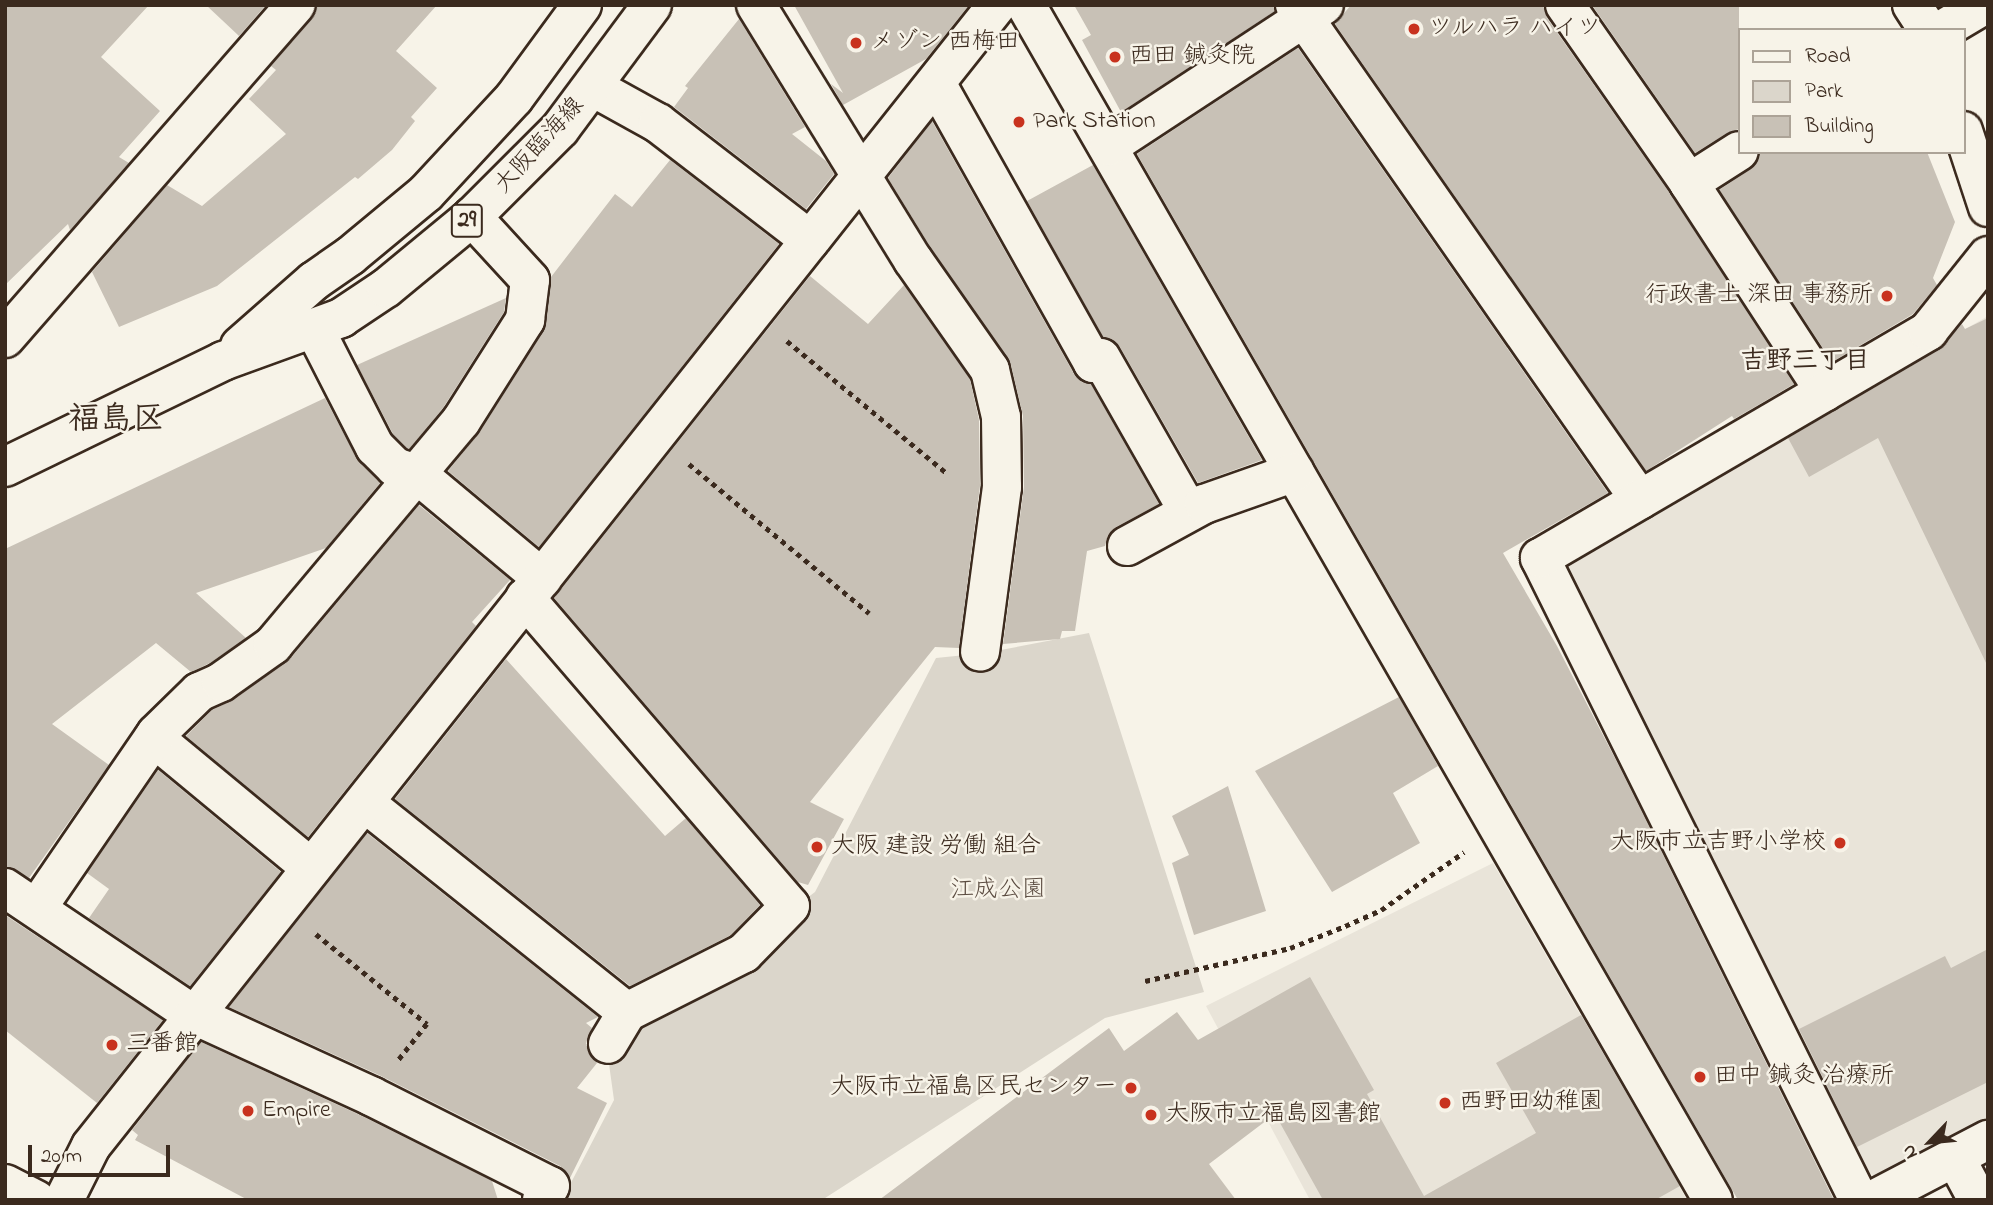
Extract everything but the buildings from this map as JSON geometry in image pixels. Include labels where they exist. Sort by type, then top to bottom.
[{"type":"street","points":[[5,338],[295,5]]},
{"type":"street","name":"大阪臨海線","points":[[223,361],[314,281],[426,193],[514,97],[582,5]]},
{"type":"street","name":"大阪臨海線","points":[[5,467],[223,361],[341,318],[386,288],[472,217],[560,129],[652,5]]},
{"type":"street","points":[[756,5],[913,260],[990,370],[1001,418],[1002,486],[980,652]]},
{"type":"street","points":[[64,1200],[90,1146],[997,5]]},
{"type":"street","points":[[1026,5],[1713,1200]]},
{"type":"street","points":[[1565,5],[1689,183],[1825,391]]},
{"type":"street","points":[[1912,5],[1927,28]]},
{"type":"street","points":[[1945,28],[1984,5]]},
{"type":"street","points":[[1109,146],[1308,9],[1640,500]]},
{"type":"street","points":[[936,83],[1093,363],[1101,358],[1189,512]]},
{"type":"street","points":[[593,87],[659,123],[810,240]]},
{"type":"street","points":[[1965,137],[1988,207]]},
{"type":"street","points":[[1689,183],[1738,151]]},
{"type":"street","points":[[37,908],[154,738],[199,692],[221,682],[273,645],[461,421],[525,320],[530,280],[472,217]]},
{"type":"street","points":[[1859,1200],[1540,558],[1928,331],[1988,256]]},
{"type":"street","points":[[314,328],[375,447],[396,467],[416,474],[534,588],[790,906],[744,953],[627,1012],[608,1044]]},
{"type":"street","points":[[1128,546],[1189,512],[1295,472]]},
{"type":"street","points":[[154,738],[311,868]]},
{"type":"street","points":[[365,803],[627,1012]]},
{"type":"street","points":[[5,888],[194,1015],[371,1096],[550,1186],[542,1200]]},
{"type":"street","points":[[1873,1200],[1972,1148],[1978,1200]]},
{"type":"street","points":[[5,1184],[36,1200]]},
{"type":"path","points":[[753,313],[948,474]]},
{"type":"path","points":[[655,436],[869,613]]},
{"type":"path","points":[[1145,981],[1290,948],[1381,910],[1416,888],[1495,824]]},
{"type":"path","points":[[281,906],[426,1024],[371,1096]]},
{"type":"shaded area","name":"大阪市立吉野小学校","points":[[1988,316],[1988,1118],[1878,1177],[1857,1168],[1551,568]]},
{"type":"shaded area","name":"西野田幼稚園","points":[[1493,863],[1687,1200],[1310,1200],[1206,1006]]},
{"type":"green space","name":"江成公園","points":[[1089,633],[1204,992],[1105,1018],[822,1200],[562,1200],[614,1100],[609,1064],[615,1042],[815,892],[936,658],[985,653]]},
{"type":"place","name":"ツルハラ ハイツ","points":[[1414,29]]},
{"type":"place","name":"メゾン 西梅田","points":[[856,43]]},
{"type":"place","name":"西田 鍼灸院","points":[[1115,57]]},
{"type":"place","name":"Park Station","points":[[1019,122]]},
{"type":"place","name":"行政書士 深田 事務所","points":[[1887,296]]},
{"type":"place","name":"大阪市立吉野小学校","points":[[1840,843]]},
{"type":"place","name":"大阪 建設 労働 組合","points":[[817,847]]},
{"type":"place","name":"三番館","points":[[112,1045]]},
{"type":"place","name":"田中 鍼灸 治療所","points":[[1700,1077]]},
{"type":"place","name":"大阪市立福島区民センター","points":[[1131,1088]]},
{"type":"place","name":"西野田幼稚園","points":[[1445,1103]]},
{"type":"place","name":"Empire","points":[[248,1111]]},
{"type":"place","name":"大阪市立福島図書館","points":[[1151,1115]]},
{"type":"district","name":"吉野三丁目","points":[[1805,363]]},
{"type":"district","name":"福島区","points":[[116,421]]}]
